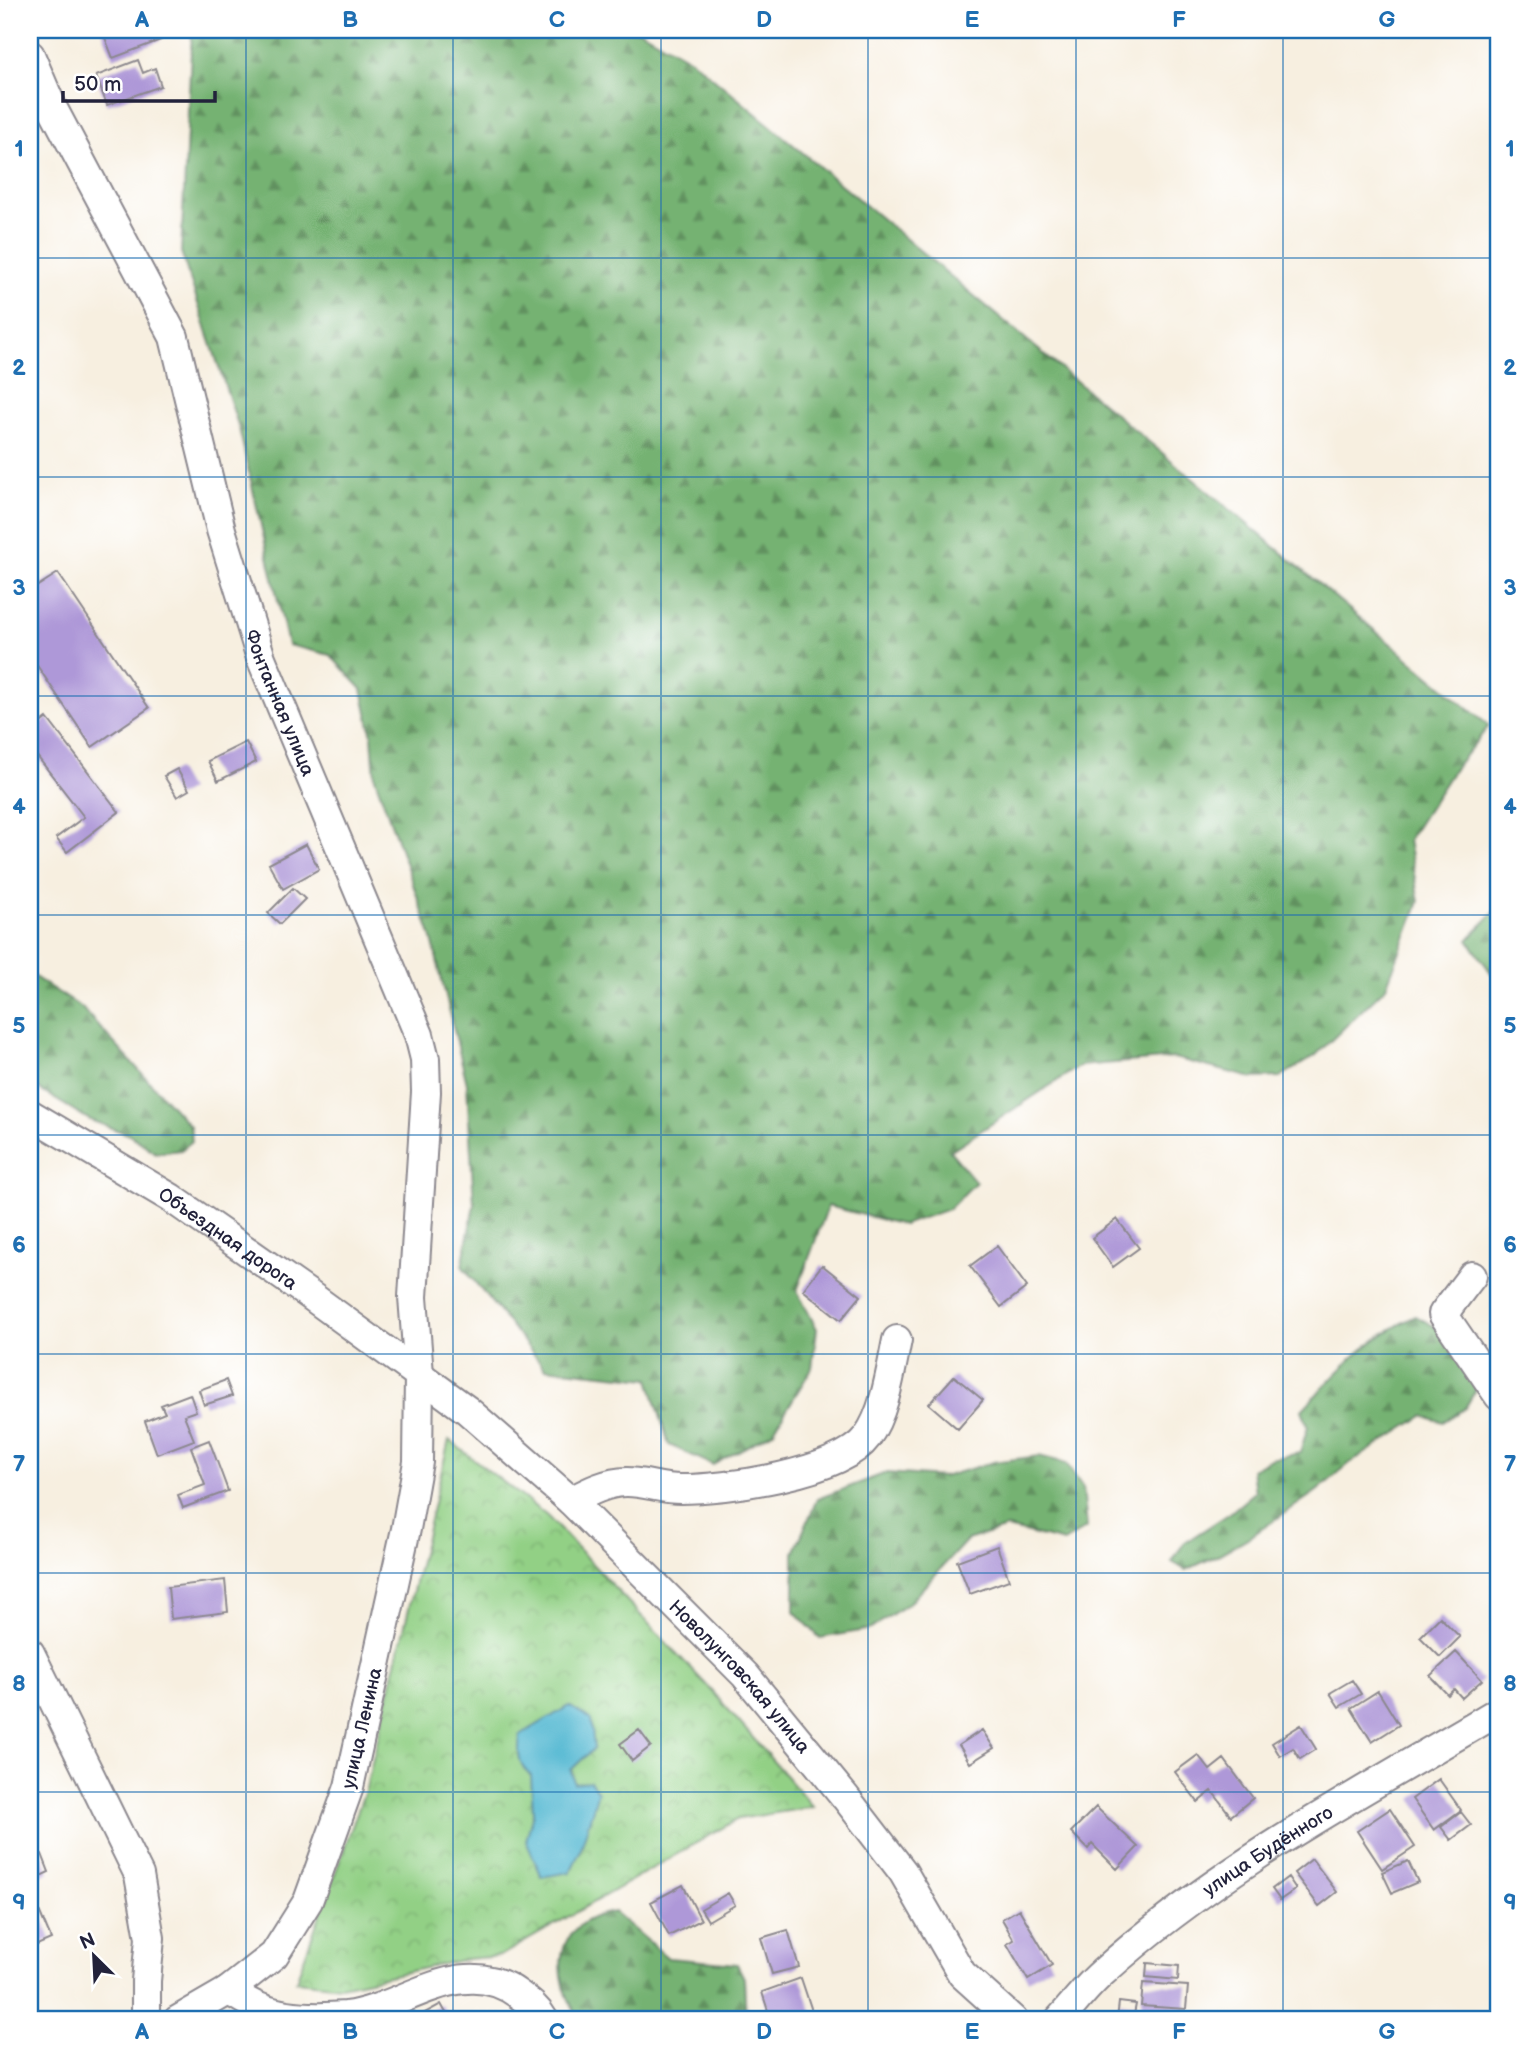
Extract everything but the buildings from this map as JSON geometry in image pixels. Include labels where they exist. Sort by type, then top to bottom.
[{"type":"street","name":"Фонтанная улица","points":[[30,55],[52,107],[174,337],[221,530],[261,658],[419,1035],[425,1059],[426,1092],[413,1297],[419,1374]]},
{"type":"street","name":"Объездная дорога","points":[[30,1114],[171,1198],[419,1374]]},
{"type":"street","points":[[1472,1276],[1443,1314],[1499,1395]]},
{"type":"street","points":[[571,1500],[591,1490],[626,1482],[678,1489],[727,1485],[793,1474],[851,1452],[867,1437],[878,1414],[897,1340]]},
{"type":"street","name":"Новолунговская улица","points":[[419,1374],[499,1437],[571,1500],[745,1675],[903,1872],[962,1974],[1013,2020]]},
{"type":"street","name":"улица Ленина","points":[[178,2020],[228,1991],[274,1955],[309,1901],[349,1787],[406,1529],[418,1462],[419,1374]]},
{"type":"street","points":[[30,1653],[139,1875],[150,1938],[146,2020]]},
{"type":"street","name":"улица Будённого","points":[[1059,2020],[1100,1975],[1157,1927],[1246,1861],[1499,1711]]},
{"type":"street","points":[[228,1991],[263,2009],[309,2017],[348,2015],[393,2002],[446,1981],[475,1979],[493,1981],[511,1989],[538,2009],[544,2020]]},
{"type":"green space","points":[[192,30],[639,30],[693,61],[1489,726],[1454,769],[1408,840],[1419,902],[1386,987],[1315,1056],[1280,1077],[1252,1078],[1174,1058],[1080,1066],[950,1151],[976,1182],[949,1209],[903,1225],[828,1206],[797,1291],[817,1329],[812,1368],[773,1432],[713,1465],[669,1445],[649,1379],[545,1368],[462,1266],[474,1205],[467,1084],[431,935],[375,778],[372,736],[362,689],[330,655],[288,645],[239,428],[181,252]]},
{"type":"green space","points":[[1499,906],[1499,984],[1468,940]]},
{"type":"green space","points":[[30,974],[82,1008],[190,1126],[192,1141],[181,1150],[156,1153],[130,1135],[90,1120],[30,1084]]},
{"type":"green space","points":[[1416,1316],[1439,1329],[1472,1377],[1476,1390],[1465,1408],[1443,1422],[1423,1416],[1350,1463],[1317,1491],[1253,1535],[1216,1556],[1186,1570],[1172,1562],[1184,1543],[1230,1513],[1255,1492],[1252,1469],[1271,1459],[1300,1453],[1308,1426],[1302,1410],[1341,1369],[1383,1334]]},
{"type":"green space","points":[[449,1440],[547,1516],[713,1692],[813,1807],[738,1819],[500,1956],[467,1959],[341,1986],[296,1981],[366,1788]]},
{"type":"green space","points":[[1039,1456],[1066,1463],[1083,1488],[1087,1527],[1064,1542],[1007,1528],[967,1540],[911,1601],[871,1629],[820,1638],[794,1611],[794,1553],[817,1499],[886,1473],[943,1477],[993,1462]]},
{"type":"green space","points":[[614,1912],[668,1958],[737,1964],[744,1978],[746,2020],[580,2020],[564,1985],[562,1952],[568,1938],[578,1926],[594,1917]]},
{"type":"water","points":[[569,1706],[591,1719],[594,1748],[571,1770],[574,1783],[590,1781],[598,1792],[580,1852],[570,1872],[542,1877],[526,1841],[533,1813],[531,1776],[523,1767],[520,1757],[520,1735]]}]
